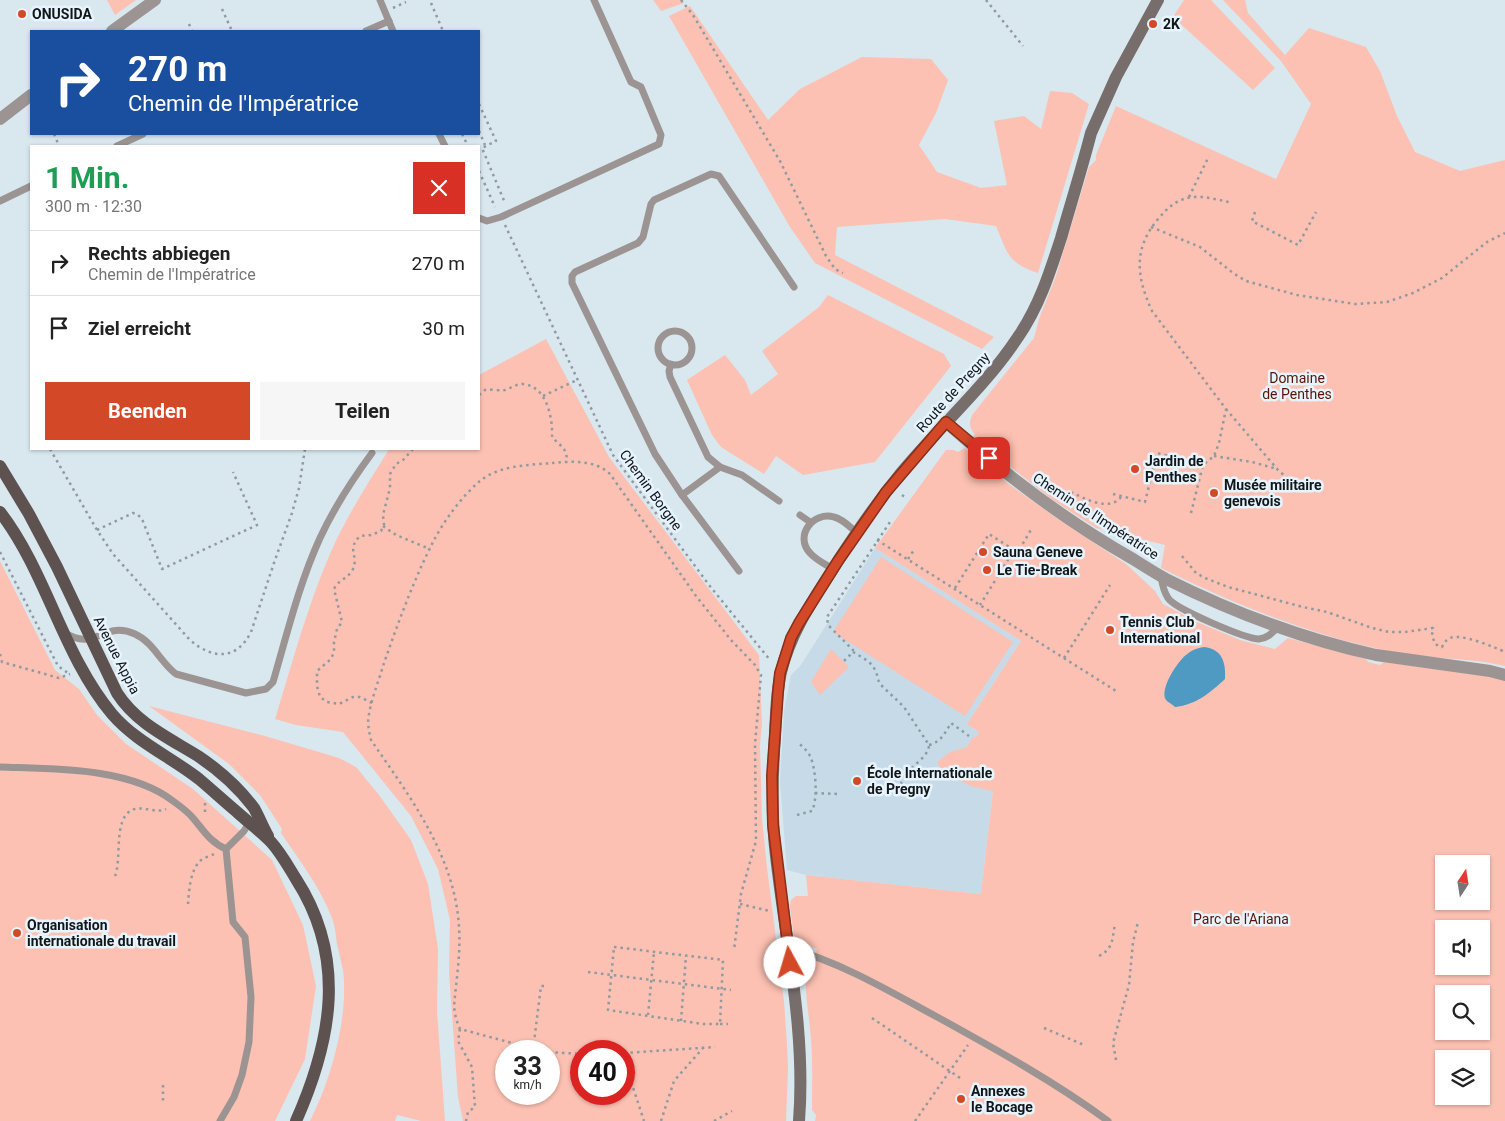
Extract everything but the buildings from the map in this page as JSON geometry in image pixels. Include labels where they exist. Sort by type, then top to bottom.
[{"type":"main road","name":"Avenue Appia","points":[[0,466],[29,514],[117,693],[124,703],[147,724],[213,768],[242,793],[255,810],[271,842]]},
{"type":"main road","name":"Avenue Appia","points":[[0,512],[11,527],[65,632],[85,676],[106,706],[137,737],[201,780],[271,842],[285,860],[310,902],[324,939],[328,966],[329,1006],[324,1038],[312,1083],[296,1121]]},
{"type":"street","points":[[113,30],[155,0]]},
{"type":"street","name":"Route de Pregny","points":[[799,1121],[801,1063],[773,825],[772,776],[780,673],[795,630],[857,533],[901,473],[1004,356],[1020,334],[1037,303],[1053,266],[1091,133],[1098,115],[1139,33],[1158,0]]},
{"type":"street","points":[[0,119],[30,97]]},
{"type":"street","name":"Chemin de l'Impératrice","points":[[946,422],[1014,479],[1094,536],[1161,576],[1237,611],[1278,627],[1376,655],[1490,671],[1505,675]]},
{"type":"lane","points":[[380,0],[393,30]]},
{"type":"lane","points":[[480,218],[488,221],[501,217],[659,144],[661,135],[641,87],[631,82],[594,0]]},
{"type":"lane","points":[[368,30],[389,21]]},
{"type":"lane","points":[[119,145],[141,135]]},
{"type":"lane","points":[[739,571],[682,495],[655,454],[572,283],[572,276],[575,272],[638,243],[643,237],[651,204],[654,200],[712,174],[716,174],[794,287]]},
{"type":"lane","points":[[0,201],[30,186]]},
{"type":"lane","points":[[671,331],[681,332],[687,335],[690,340],[692,351],[686,361],[680,364],[671,364],[660,357],[659,341],[671,331]]},
{"type":"lane","points":[[671,364],[670,377],[708,457],[720,468],[742,475],[779,501]]},
{"type":"lane","points":[[65,632],[74,638],[82,640],[91,639],[116,629],[136,634],[145,640],[167,668],[176,674],[246,692],[266,689],[273,682],[303,581],[319,539],[350,483],[372,453]]},
{"type":"lane","points":[[682,495],[720,468]]},
{"type":"lane","points":[[800,515],[810,522]]},
{"type":"lane","points":[[833,569],[806,548],[804,537],[810,522],[820,517],[836,517],[857,533]]},
{"type":"lane","points":[[1161,576],[1168,599],[1178,607],[1218,625],[1246,637],[1262,639],[1270,636],[1278,627]]},
{"type":"lane","points":[[0,767],[95,772],[149,787],[172,800],[192,816],[214,844],[226,849]]},
{"type":"lane","points":[[226,849],[244,831],[249,823]]},
{"type":"lane","points":[[220,1121],[234,1098],[242,1075],[248,1042],[251,1004],[245,937],[233,922],[226,849]]},
{"type":"lane","points":[[788,948],[814,955],[855,974],[973,1037],[1025,1067],[1108,1121]]},
{"type":"path","points":[[681,0],[698,22],[780,161],[826,256],[835,269],[842,274]]},
{"type":"path","points":[[986,0],[1023,46]]},
{"type":"path","points":[[431,3],[443,30]]},
{"type":"path","points":[[222,9],[232,30]]},
{"type":"path","points":[[189,24],[192,30]]},
{"type":"path","points":[[480,106],[496,141],[482,148],[507,207],[501,217]]},
{"type":"path","points":[[480,133],[486,146]]},
{"type":"path","points":[[1188,198],[1208,156]]},
{"type":"path","name":"Chemin Borgne","points":[[480,173],[612,455],[709,585],[780,673]]},
{"type":"path","points":[[1229,202],[1203,197],[1188,198],[1169,207],[1151,227],[1142,246],[1139,261],[1141,279],[1146,299],[1162,326],[1226,409],[1278,470],[1299,488]]},
{"type":"path","points":[[1255,212],[1252,221],[1298,245],[1316,212]]},
{"type":"path","points":[[1151,227],[1183,238],[1200,247],[1246,281],[1297,295],[1355,304],[1386,302],[1413,293],[1442,278],[1487,242],[1505,233]]},
{"type":"path","points":[[543,396],[577,380]]},
{"type":"path","points":[[480,394],[485,390],[503,390],[524,384],[532,387],[543,396],[552,418],[552,437],[566,449],[566,462]]},
{"type":"path","points":[[1191,513],[1203,465],[1214,456],[1219,443],[1226,409]]},
{"type":"path","points":[[51,450],[113,554],[190,640],[200,649],[210,654],[231,653],[247,641],[292,513],[305,450]]},
{"type":"path","points":[[372,703],[360,697],[353,697],[339,704],[327,702],[320,697],[317,686],[318,671],[331,659],[334,652],[337,629],[342,622],[334,589],[336,584],[348,576],[353,568],[354,557],[352,548],[354,542],[360,536],[371,535],[381,531],[390,488],[390,474],[396,464],[403,460],[412,450]]},
{"type":"path","points":[[1113,494],[1145,502],[1157,454],[1203,465]]},
{"type":"path","points":[[1214,456],[1252,462],[1278,470]]},
{"type":"path","points":[[466,1121],[468,1112],[475,1107],[472,1067],[458,1041],[460,1028],[454,1007],[460,929],[452,881],[424,819],[371,740],[368,727],[372,703],[411,589],[430,549],[452,514],[482,479],[504,469],[521,466],[566,462],[584,463],[604,468],[696,596],[731,640],[755,665],[762,677],[756,744],[756,842],[740,904],[734,950]]},
{"type":"path","points":[[97,530],[133,513],[138,515],[142,520],[162,568],[257,525],[233,472]]},
{"type":"path","points":[[1070,492],[1108,505],[1113,504],[1122,496]]},
{"type":"path","points":[[902,495],[908,499]]},
{"type":"path","points":[[892,519],[842,592],[826,620],[828,625],[853,652],[872,664],[881,685],[904,708],[929,745]]},
{"type":"path","points":[[383,526],[396,535],[430,549]]},
{"type":"path","points":[[954,589],[989,534],[1018,552],[1032,528]]},
{"type":"path","points":[[877,540],[1116,691]]},
{"type":"path","points":[[908,560],[914,550]]},
{"type":"path","points":[[980,605],[1014,550]]},
{"type":"path","points":[[0,552],[58,666],[70,674],[85,676]]},
{"type":"path","points":[[1182,556],[1191,568],[1200,575],[1228,587],[1327,612],[1389,632],[1433,628],[1435,644],[1442,646],[1447,639],[1452,637],[1475,641],[1505,652]]},
{"type":"path","points":[[1064,658],[1110,585]]},
{"type":"path","points":[[844,661],[853,652]]},
{"type":"path","points":[[0,654],[1,662],[59,678],[70,674]]},
{"type":"path","points":[[929,745],[937,743],[951,723],[969,736]]},
{"type":"path","points":[[796,815],[812,811],[814,806],[815,774],[810,756],[797,742]]},
{"type":"path","points":[[876,790],[900,791],[900,784],[907,772],[925,754],[929,745]]},
{"type":"path","points":[[814,793],[838,794]]},
{"type":"path","points":[[204,799],[206,816]]},
{"type":"path","points":[[115,876],[120,830],[122,821],[128,813],[140,808],[165,811],[172,800]]},
{"type":"path","points":[[188,904],[192,880],[200,860]]},
{"type":"path","points":[[740,904],[773,912]]},
{"type":"path","points":[[1116,1060],[1113,1043],[1129,984],[1133,942],[1138,922]]},
{"type":"path","points":[[1099,956],[1107,952],[1110,947],[1115,924]]},
{"type":"path","points":[[720,1024],[723,960],[614,947],[608,1010],[703,1024],[720,1024],[728,1024]]},
{"type":"path","points":[[648,1016],[654,952]]},
{"type":"path","points":[[681,1021],[686,956]]},
{"type":"path","points":[[588,972],[731,990]]},
{"type":"path","points":[[534,1040],[541,986],[544,986]]},
{"type":"path","points":[[872,1018],[960,1078]]},
{"type":"path","points":[[460,1028],[500,1040]]},
{"type":"path","points":[[1044,1028],[1084,1045]]},
{"type":"path","points":[[916,1121],[973,1037]]},
{"type":"path","points":[[635,1052],[715,1047]]},
{"type":"path","points":[[662,1121],[674,1081],[703,1048]]},
{"type":"path","points":[[163,1085],[163,1101]]},
{"type":"path","points":[[635,1093],[644,1121]]},
{"type":"path","points":[[714,1121],[732,1111]]},
{"type":"shaded area","points":[[875,548],[1021,641],[967,724],[979,732],[995,774],[981,894],[806,875],[787,870],[780,782],[784,710],[791,675],[801,665]]},
{"type":"green space","points":[[107,0],[136,0],[115,15]]},
{"type":"green space","points":[[653,0],[682,0],[684,3],[661,11]]},
{"type":"green space","points":[[1184,0],[1211,0],[1275,68],[1253,90],[1173,17]]},
{"type":"green space","name":"Domaine de Penthes","points":[[1223,0],[1245,0],[1248,13],[1285,55],[1309,28],[1366,47],[1380,71],[1397,116],[1415,152],[1460,171],[1505,160],[1505,666],[1476,661],[1403,654],[1359,644],[1300,627],[1215,593],[1161,568],[1165,545],[1096,528],[1050,498],[973,437],[975,434],[970,425],[972,415],[1034,338],[1039,319],[1056,276],[1089,167],[1096,160],[1096,155],[1116,106],[1276,179],[1311,104],[1281,61]]},
{"type":"green space","points":[[690,6],[768,120],[800,89],[862,57],[931,59],[948,80],[936,113],[919,145],[937,172],[981,188],[1007,185],[994,121],[1024,116],[1041,129],[1050,91],[1072,93],[1089,104],[1038,273],[1014,261],[1006,250],[996,226],[945,219],[837,227],[835,255],[994,337],[982,349],[815,263],[790,227],[669,16]]},
{"type":"green space","points":[[828,295],[944,354],[951,366],[875,462],[803,475],[776,456],[764,474],[721,447],[712,435],[687,380],[725,355],[745,380],[751,395],[778,374],[762,351],[819,307]]},
{"type":"green space","points":[[546,339],[609,457],[759,655],[762,723],[760,745],[762,819],[784,1001],[788,1070],[786,1121],[463,1121],[458,1097],[449,973],[450,920],[438,869],[411,816],[343,732],[296,725],[275,719],[314,594],[336,540],[357,501],[389,450],[480,450],[480,374]]},
{"type":"green space","name":"Parc de l'Ariana","points":[[965,448],[1010,485],[1126,564],[1155,591],[1163,604],[1197,622],[1240,640],[1275,649],[1288,638],[1366,659],[1368,662],[1380,665],[1384,662],[1493,677],[1505,681],[1505,1121],[815,1121],[816,1115],[812,1110],[812,1048],[806,971],[807,961],[813,959],[817,949],[794,939],[790,906],[791,900],[796,896],[808,896],[806,875],[981,894],[993,791],[971,786],[942,772],[937,762],[950,752],[967,747],[973,737],[976,738],[979,732],[967,724],[1021,641],[875,548],[946,450],[958,452]]},
{"type":"green space","points":[[881,557],[1013,642],[965,716],[833,632]]},
{"type":"green space","points":[[0,561],[55,670],[79,689],[97,715],[126,744],[193,789],[272,860],[303,925],[316,986],[305,1059],[275,1121],[0,1121]]},
{"type":"green space","points":[[831,649],[849,667],[820,695],[811,682]]},
{"type":"green space","points":[[149,706],[265,736],[339,758],[356,767],[379,795],[411,840],[428,884],[438,949],[437,1011],[445,1121],[421,1121],[397,1115],[395,1121],[310,1121],[325,1087],[341,1027],[344,988],[343,970],[332,918],[316,885],[281,833],[282,829],[260,795],[229,764]]},
{"type":"water","points":[[1204,647],[1215,650],[1222,657],[1225,667],[1225,679],[1196,701],[1175,707],[1166,700],[1165,695],[1165,689],[1170,676],[1186,655]]},
{"type":"place","name":"ONUSIDA","points":[[22,14]]},
{"type":"place","name":"2K","points":[[1153,24]]},
{"type":"place","name":"Jardin de Penthes","points":[[1135,469]]},
{"type":"place","name":"Musée militaire genevois","points":[[1214,493]]},
{"type":"place","name":"Sauna Geneve","points":[[983,552]]},
{"type":"place","name":"Le Tie-Break","points":[[987,570]]},
{"type":"place","name":"Tennis Club International","points":[[1110,630]]},
{"type":"place","name":"École Internationale de Pregny","points":[[857,781]]},
{"type":"place","name":"Organisation internationale du travail","points":[[17,933]]},
{"type":"place","name":"Annexes le Bocage","points":[[961,1099]]},
{"type":"route","points":[[790,963],[776,858],[772,776],[780,673],[791,638],[806,610],[875,508],[901,473],[946,422],[989,458]]}]
